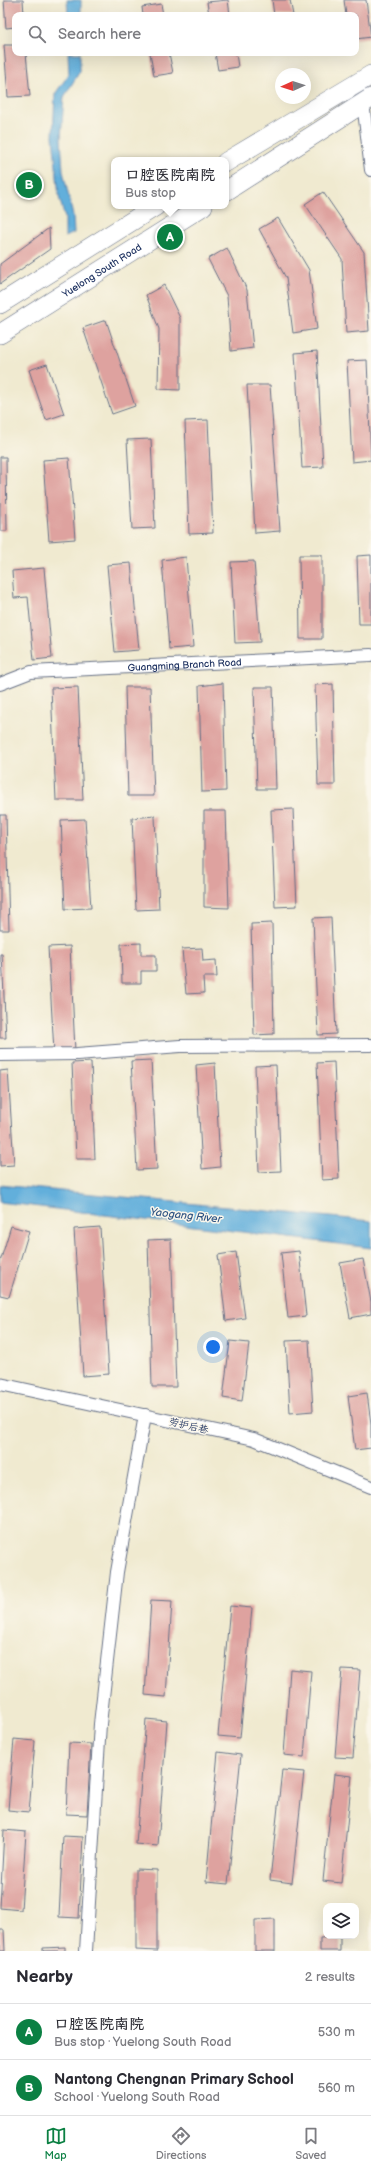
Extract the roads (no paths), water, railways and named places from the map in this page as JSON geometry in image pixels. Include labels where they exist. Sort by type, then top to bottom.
[{"type":"main road","points":[[229,160],[371,75]]},
{"type":"main road","points":[[229,189],[367,100]]},
{"type":"main road","points":[[0,304],[151,209]]},
{"type":"main road","name":"Yuelong South Road","points":[[0,334],[198,209]]},
{"type":"street","points":[[367,100],[371,170]]},
{"type":"street","name":"Guangming Branch Road","points":[[0,684],[31,672],[371,655]]},
{"type":"street","points":[[0,1055],[77,1054],[180,1046],[371,1045]]},
{"type":"street","name":"劳护后巷","points":[[0,1384],[254,1439],[371,1487]]},
{"type":"street","points":[[86,1951],[100,1724],[117,1572],[146,1415]]},
{"type":"water","points":[[67,0],[81,0],[81,12],[68,12]]},
{"type":"water","points":[[68,56],[80,56],[80,71],[64,97],[61,138],[63,171],[73,216],[74,233],[65,237],[65,218],[59,197],[53,136],[55,94],[69,74]]},
{"type":"water","name":"Yaogang River","points":[[0,1185],[371,1221],[371,1248],[0,1202]]},
{"type":"place","name":"Nantong Chengnan Primary School","points":[[29,185]]},
{"type":"place","name":"口腔医院南院","points":[[170,237]]}]
